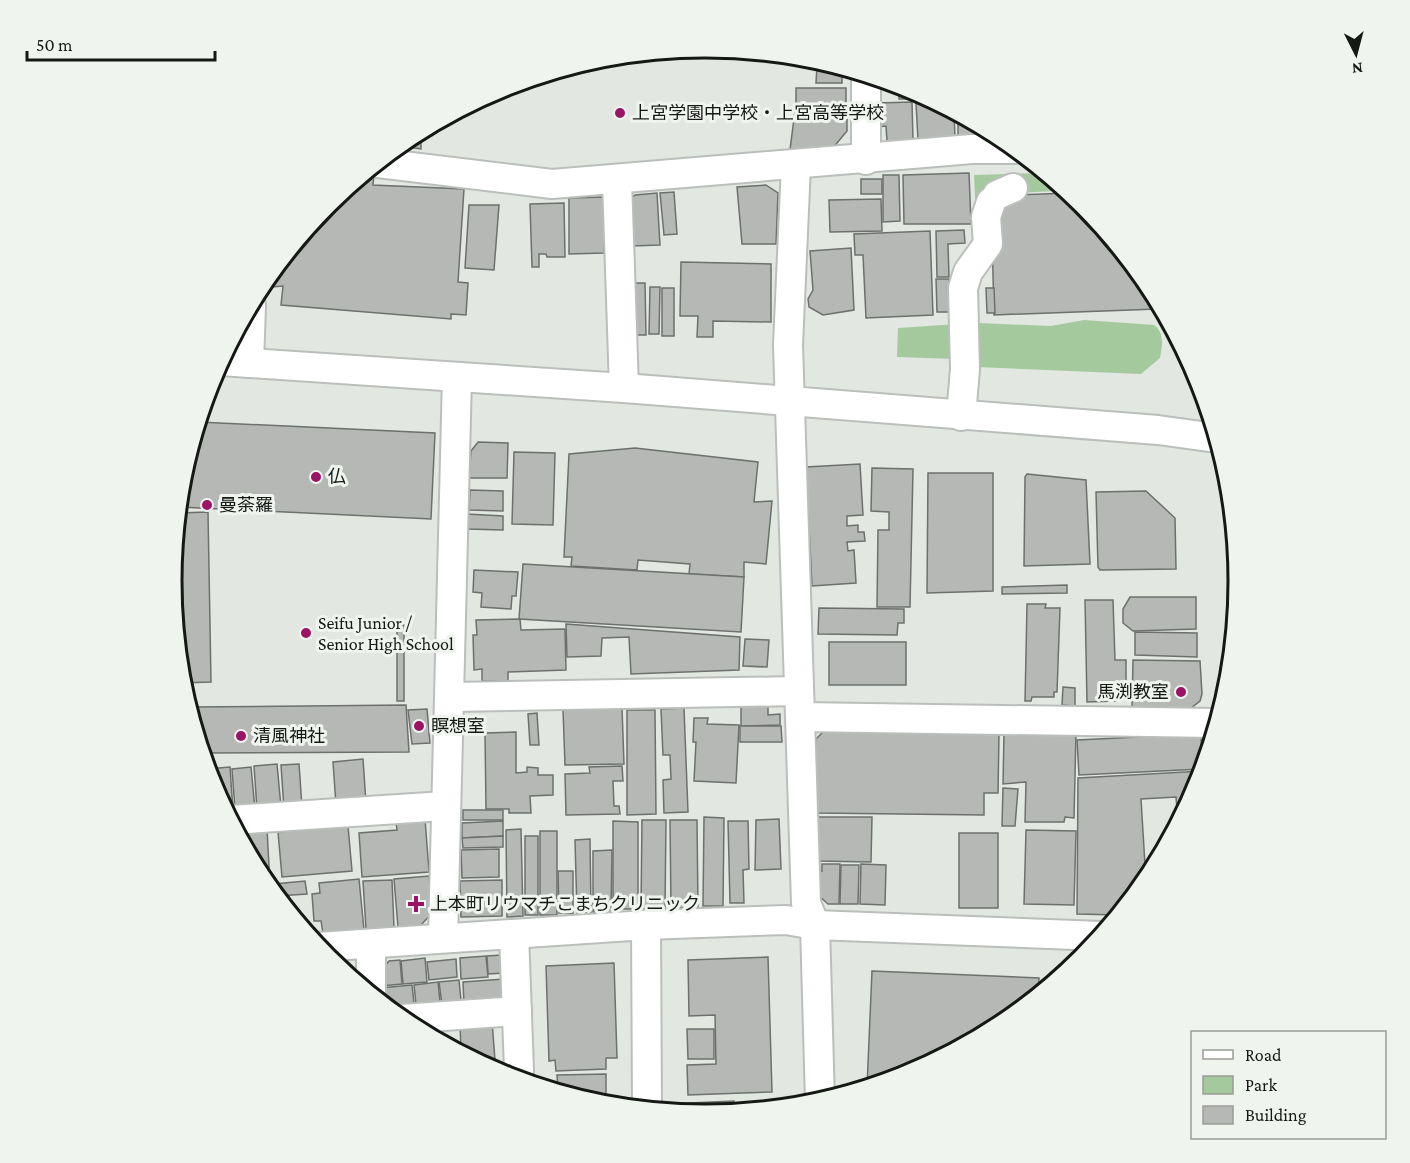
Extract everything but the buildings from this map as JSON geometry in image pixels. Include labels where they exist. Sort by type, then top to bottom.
[{"type":"street","points":[[866,84],[866,160]]},
{"type":"street","points":[[390,164],[552,184],[866,160],[972,149],[999,149]]},
{"type":"street","points":[[796,165],[788,345],[806,903],[815,925],[820,1091]]},
{"type":"street","points":[[617,180],[624,388]]},
{"type":"street","points":[[961,416],[965,369],[963,298],[968,272],[988,244],[986,217],[1000,195]]},
{"type":"street","points":[[963,298],[973,274],[993,261]]},
{"type":"street","points":[[249,363],[250,324]]},
{"type":"street","points":[[231,362],[624,388],[791,403],[1158,430],[1207,437]]},
{"type":"street","points":[[443,937],[444,806],[450,697],[458,377]]},
{"type":"street","points":[[450,697],[800,704],[1208,723]]},
{"type":"street","points":[[239,819],[444,806]]},
{"type":"street","points":[[331,946],[646,925],[786,920],[815,925],[1089,936]]},
{"type":"street","points":[[646,925],[647,1101]]},
{"type":"street","points":[[514,934],[519,1070]]},
{"type":"street","points":[[370,983],[371,944]]},
{"type":"street","points":[[417,1018],[517,1011]]},
{"type":"green space","points":[[1031,173],[1053,191],[1014,193],[977,238],[974,175]]},
{"type":"green space","points":[[1084,320],[1154,325],[1161,336],[1160,358],[1141,374],[977,367],[979,323],[1051,326]]},
{"type":"green space","points":[[958,324],[955,359],[897,357],[898,328]]},
{"type":"place","name":"上宮学園中学校・上宮高等学校","points":[[620,113]]},
{"type":"place","name":"仏","points":[[316,477]]},
{"type":"place","name":"曼荼羅","points":[[207,505]]},
{"type":"place","name":"Seifu Junior / Senior High School","points":[[306,633]]},
{"type":"place","name":"馬渕教室","points":[[1181,692]]},
{"type":"place","name":"瞑想室","points":[[419,726]]},
{"type":"place","name":"清風神社","points":[[241,736]]},
{"type":"place","name":"上本町リウマチこまちクリニック","points":[[416,904]]}]
